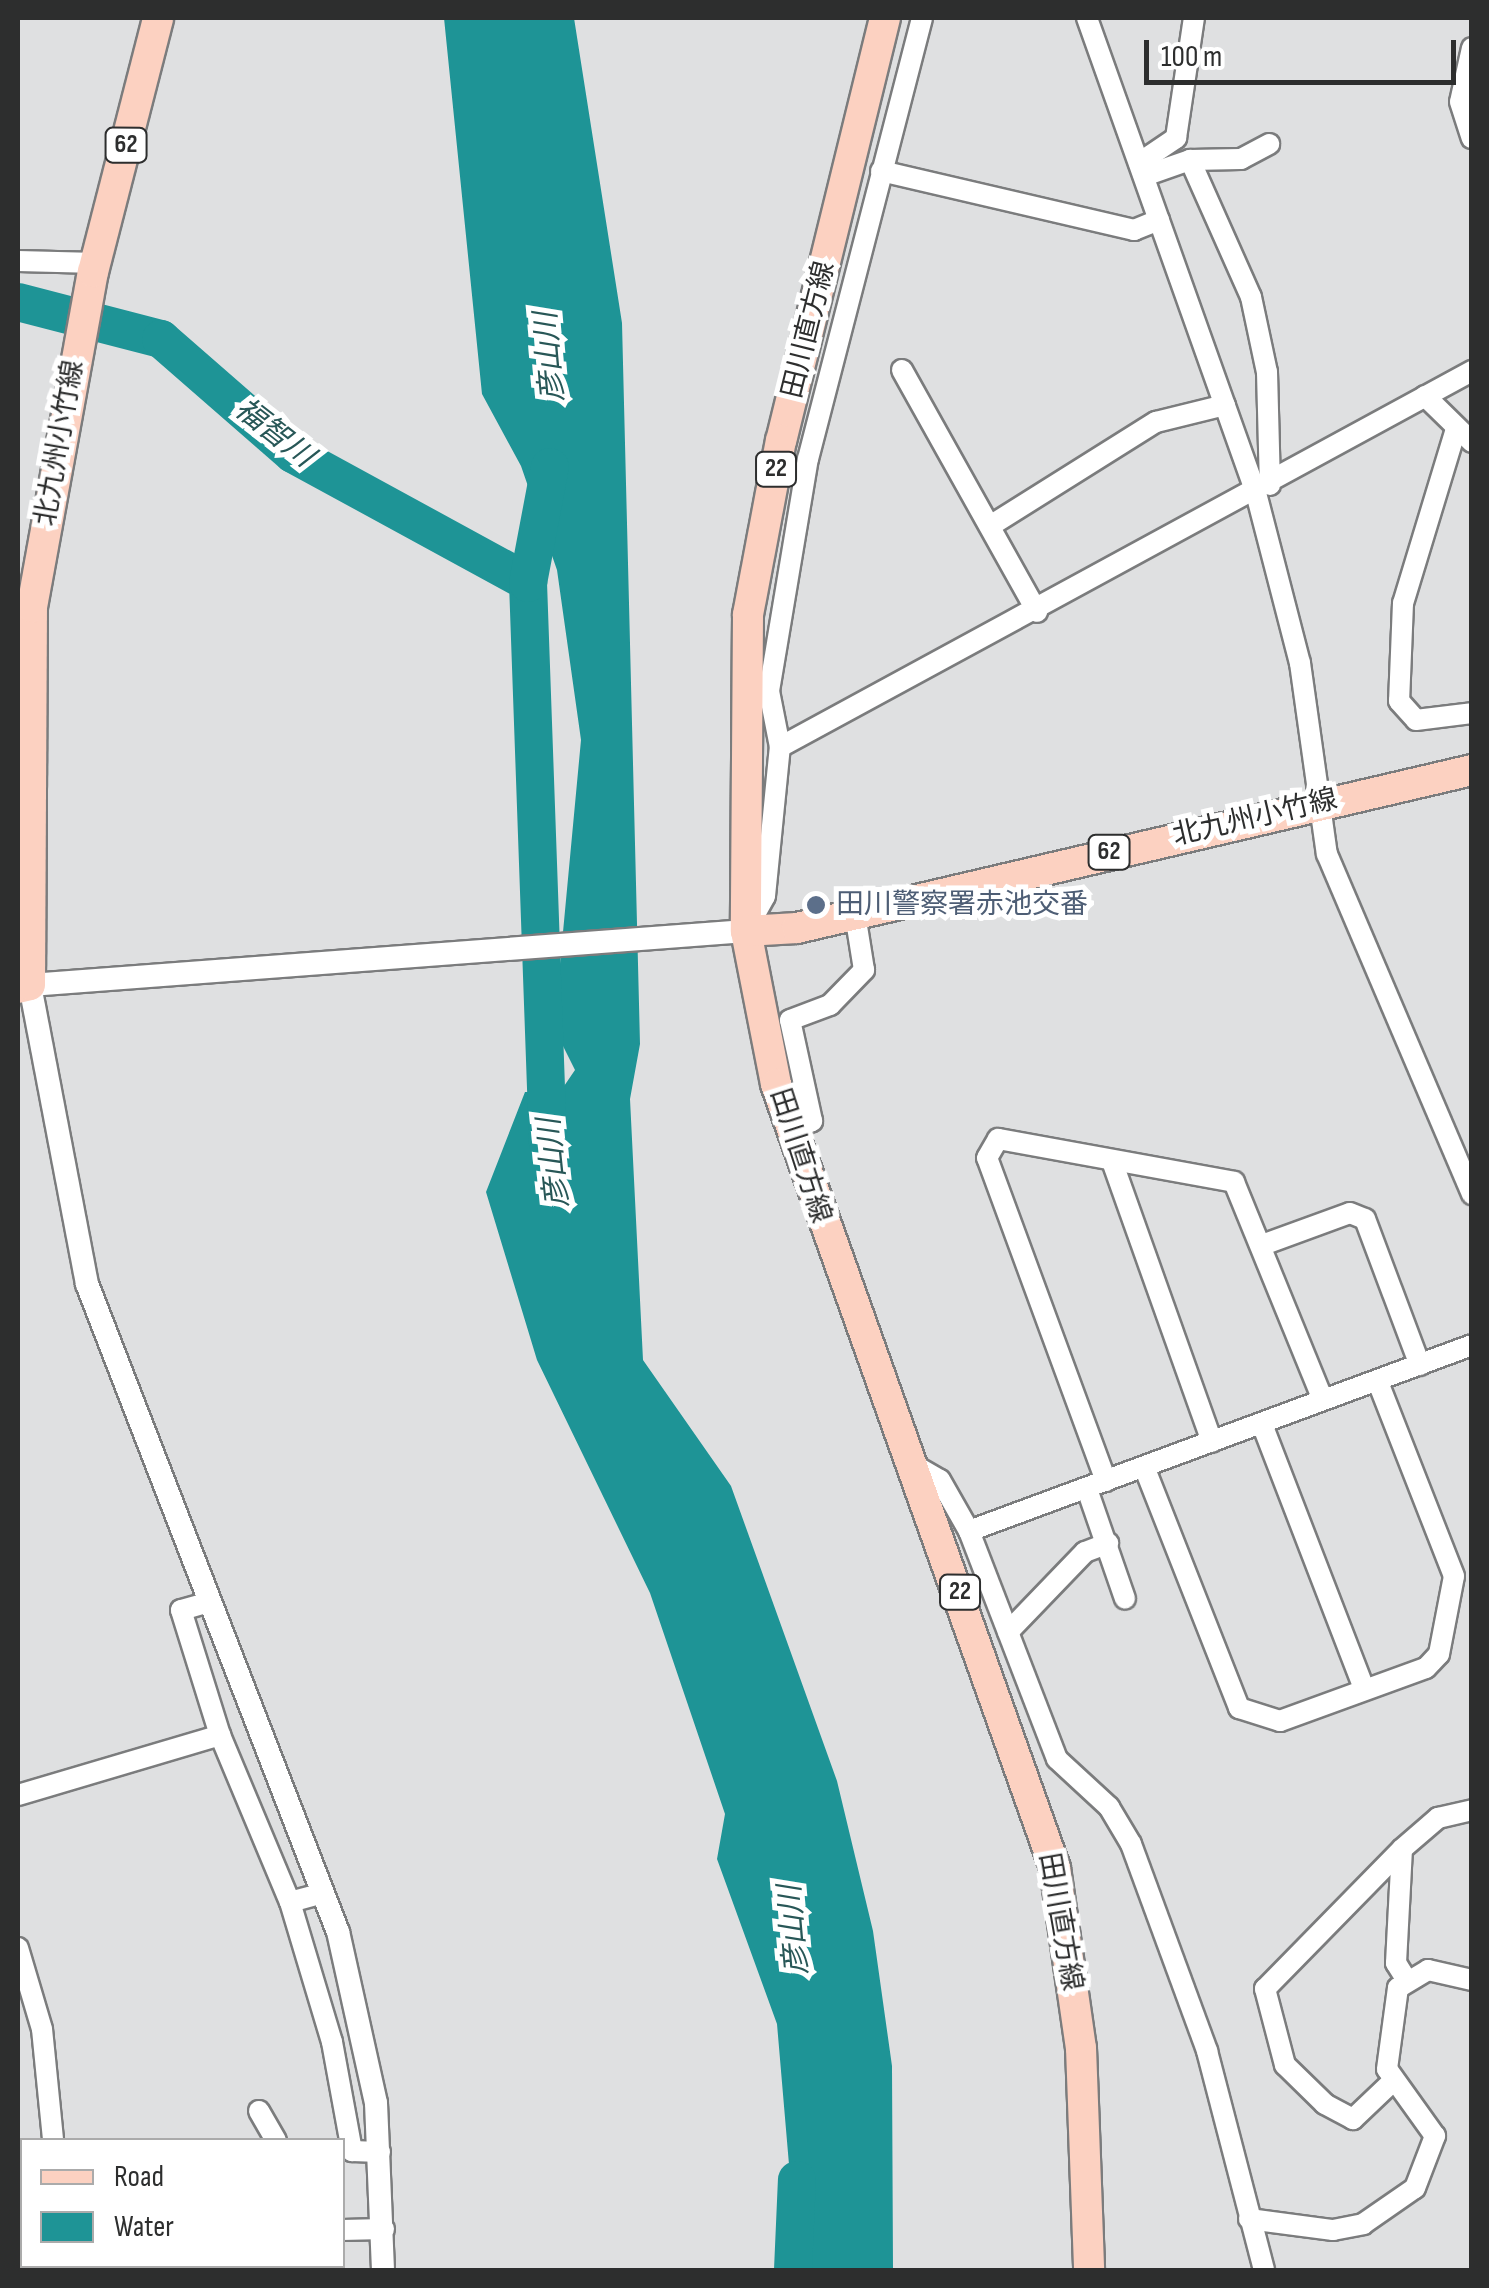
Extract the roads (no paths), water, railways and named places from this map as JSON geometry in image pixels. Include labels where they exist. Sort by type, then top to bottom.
[{"type":"main road","name":"北九州小竹線","points":[[35,986],[25,608],[95,268],[158,18]]},
{"type":"main road","name":"田川直方線","points":[[887,26],[781,440],[748,615],[734,934],[791,1130],[1055,1868],[1081,2048],[1089,2270]]},
{"type":"main road","name":"北九州小竹線","points":[[734,934],[854,914],[1472,770]]},
{"type":"street","points":[[382,2270],[380,2152],[365,2036],[323,1894],[206,1603],[87,1284],[35,986],[734,934],[765,896],[780,747],[769,691],[808,458],[922,18]]},
{"type":"street","points":[[1087,18],[1225,404],[1263,489],[1300,663],[1318,803],[1356,932],[1472,1194]]},
{"type":"street","points":[[1141,169],[1176,138],[1194,18]]},
{"type":"street","points":[[1471,55],[1460,102],[1472,138]]},
{"type":"street","points":[[1141,169],[1190,160],[1218,164],[1269,144]]},
{"type":"street","points":[[1190,160],[1251,296],[1267,372],[1263,489]]},
{"type":"street","points":[[881,172],[1134,230],[1159,220]]},
{"type":"street","points":[[18,261],[95,268]]},
{"type":"street","points":[[902,370],[1037,612]]},
{"type":"street","points":[[780,747],[1037,612],[1472,371]]},
{"type":"street","points":[[1425,396],[1464,436],[1403,604],[1399,700],[1416,720],[1472,713]]},
{"type":"street","points":[[990,526],[1156,422],[1225,404]]},
{"type":"street","points":[[791,1130],[812,1121],[790,1020],[830,1004],[864,970],[854,914]]},
{"type":"street","points":[[1125,1599],[1108,1543],[1097,1485],[986,1158],[998,1139],[1234,1182],[1265,1244],[1322,1400]]},
{"type":"street","points":[[1112,1160],[1212,1442]]},
{"type":"street","points":[[1265,1244],[1350,1213],[1365,1220],[1420,1365]]},
{"type":"street","points":[[969,1531],[1145,1469],[1472,1344]]},
{"type":"street","points":[[1145,1469],[1240,1708],[1280,1721],[1426,1668],[1439,1654],[1454,1576],[1378,1382]]},
{"type":"street","points":[[1262,1424],[1364,1688]]},
{"type":"street","points":[[912,1464],[940,1480],[969,1531],[1057,1760],[1109,1808],[1131,1844],[1208,2052],[1264,2270]]},
{"type":"street","points":[[1008,1632],[1085,1552],[1108,1543]]},
{"type":"street","points":[[206,1603],[181,1610],[220,1735],[290,1902],[332,2042],[352,2150],[380,2152]]},
{"type":"street","points":[[18,1795],[220,1735]]},
{"type":"street","points":[[1472,1810],[1438,1818],[1402,1849],[1265,1990],[1286,2065],[1325,2104],[1354,2119],[1392,2082],[1398,1988],[1406,1979],[1428,1970],[1472,1980]]},
{"type":"street","points":[[1402,1849],[1396,1963],[1406,1979]]},
{"type":"street","points":[[290,1902],[323,1894]]},
{"type":"street","points":[[19,1955],[42,2029],[53,2138]]},
{"type":"street","points":[[1249,2219],[1333,2230],[1363,2224],[1415,2188],[1435,2136],[1392,2082]]},
{"type":"street","points":[[259,2110],[275,2138]]},
{"type":"street","points":[[345,2230],[384,2229]]},
{"type":"water","points":[[444,18],[574,18],[622,323],[640,1044],[630,1099],[643,1360],[731,1486],[837,1781],[873,1931],[892,2066],[893,2270],[798,2270],[777,2024],[717,1859],[725,1814],[650,1593],[537,1360],[486,1192],[525,1092],[560,1092],[575,1070],[554,1028],[581,740],[557,570],[521,466],[482,394]]},
{"type":"waterway","name":"福智川","points":[[18,302],[161,339],[293,454],[528,582]]},
{"type":"waterway","name":"彦山川","points":[[548,1144],[528,583],[550,467]]},
{"type":"waterway","name":"彦山川","points":[[793,2270],[797,2180]]},
{"type":"place","name":"田川警察署赤池交番","points":[[816,905]]}]
